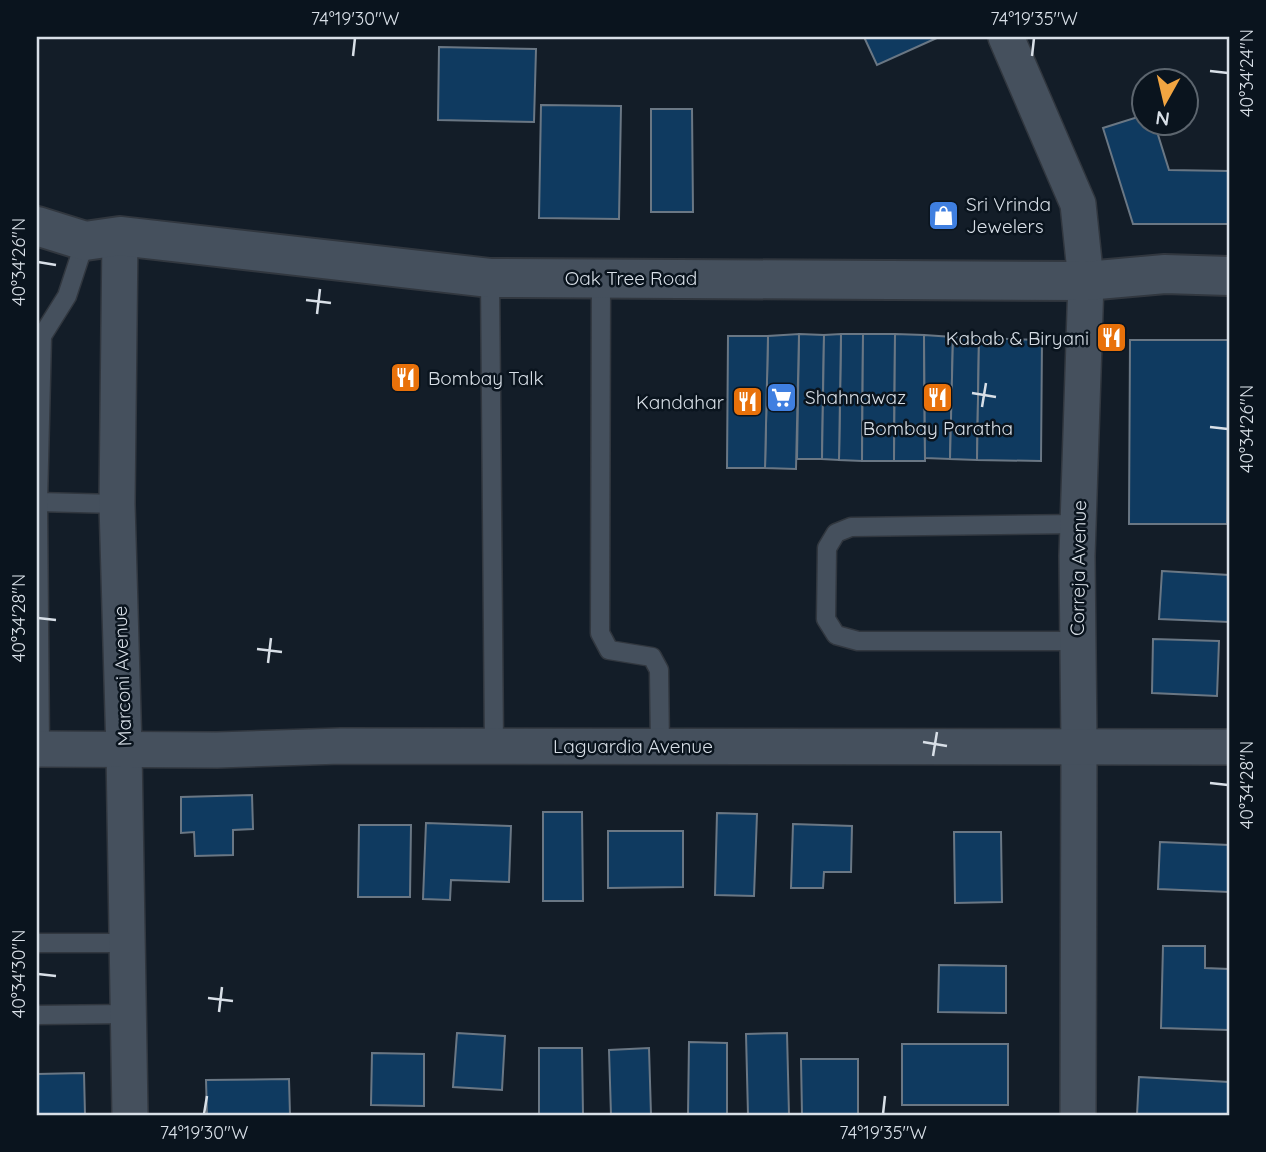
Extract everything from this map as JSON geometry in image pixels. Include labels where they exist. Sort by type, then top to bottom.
[{"type":"street","name":"Correja Avenue","points":[[1006,37],[1078,204],[1086,281],[1078,524],[1078,1115]]},
{"type":"street","name":"Oak Tree Road","points":[[37,226],[102,239],[490,278],[1086,281],[1165,274],[1229,276]]},
{"type":"street","name":"Marconi Avenue","points":[[102,239],[117,504],[130,1115]]},
{"type":"street","name":"Laguardia Avenue","points":[[38,749],[494,746],[1229,747]]},
{"type":"lane","points":[[38,749],[38,502],[42,336],[102,239]]},
{"type":"lane","points":[[490,278],[494,746]]},
{"type":"lane","points":[[601,278],[600,633],[609,650],[652,657],[659,670],[660,747]]},
{"type":"lane","points":[[38,502],[117,504]]},
{"type":"lane","points":[[1077,641],[858,641],[836,635],[825,619],[827,548],[836,533],[851,527],[1078,524]]},
{"type":"lane","points":[[37,943],[127,943]]},
{"type":"lane","points":[[37,1015],[127,1014]]},
{"type":"building","points":[[864,37],[939,37],[877,65]]},
{"type":"building","points":[[439,47],[536,49],[534,122],[438,120]]},
{"type":"building","points":[[541,105],[621,106],[619,219],[539,218]]},
{"type":"building","points":[[651,109],[692,109],[693,212],[651,212]]},
{"type":"building","points":[[1130,119],[1130,136],[1158,136],[1169,170],[1229,171],[1229,224],[1133,224],[1103,128]]},
{"type":"building","points":[[799,334],[824,335],[822,459],[797,459]]},
{"type":"building","name":"Shahnawaz","points":[[799,334],[796,469],[765,468],[768,336]]},
{"type":"building","points":[[841,334],[863,334],[862,461],[839,460]]},
{"type":"building","points":[[841,334],[839,460],[822,459],[824,335]]},
{"type":"building","points":[[863,334],[895,334],[894,461],[862,461]]},
{"type":"building","points":[[895,334],[924,335],[925,461],[894,461]]},
{"type":"building","name":"Bombay Paratha","points":[[924,335],[953,337],[950,459],[925,458]]},
{"type":"building","name":"Kandahar","points":[[728,336],[768,336],[765,468],[727,468]]},
{"type":"building","points":[[953,337],[979,338],[977,460],[950,459]]},
{"type":"building","points":[[979,338],[1042,340],[1041,461],[977,460]]},
{"type":"building","points":[[1130,340],[1228,340],[1227,524],[1129,524]]},
{"type":"building","points":[[1162,571],[1229,575],[1229,622],[1159,619]]},
{"type":"building","points":[[1153,639],[1219,641],[1217,696],[1152,693]]},
{"type":"building","points":[[252,795],[253,829],[233,830],[233,855],[195,856],[194,832],[181,833],[181,797]]},
{"type":"building","points":[[543,812],[582,812],[583,901],[543,901]]},
{"type":"building","points":[[717,813],[757,814],[754,896],[715,895]]},
{"type":"building","points":[[426,823],[511,826],[509,882],[451,880],[450,900],[423,899]]},
{"type":"building","points":[[793,824],[852,826],[851,872],[824,872],[823,888],[791,888]]},
{"type":"building","points":[[359,825],[411,825],[410,897],[358,897]]},
{"type":"building","points":[[608,831],[683,831],[683,887],[608,888]]},
{"type":"building","points":[[954,832],[1001,832],[1002,902],[955,903]]},
{"type":"building","points":[[1160,842],[1229,845],[1229,892],[1158,889]]},
{"type":"building","points":[[1163,946],[1205,946],[1205,968],[1229,969],[1229,1030],[1161,1028]]},
{"type":"building","points":[[939,965],[1006,966],[1006,1013],[938,1012]]},
{"type":"building","points":[[457,1033],[505,1036],[502,1090],[453,1087]]},
{"type":"building","points":[[787,1033],[789,1115],[748,1115],[746,1034]]},
{"type":"building","points":[[689,1042],[727,1043],[727,1115],[688,1115]]},
{"type":"building","points":[[902,1044],[1008,1044],[1008,1105],[902,1105]]},
{"type":"building","points":[[539,1048],[582,1048],[583,1115],[539,1115]]},
{"type":"building","points":[[649,1048],[651,1115],[611,1115],[609,1050]]},
{"type":"building","points":[[372,1053],[424,1054],[424,1106],[371,1105]]},
{"type":"building","points":[[801,1059],[858,1059],[858,1115],[802,1115]]},
{"type":"building","points":[[84,1073],[85,1115],[37,1115],[37,1074]]},
{"type":"building","points":[[1139,1077],[1229,1082],[1229,1115],[1137,1115]]},
{"type":"building","points":[[289,1079],[290,1115],[207,1115],[206,1080]]},
{"type":"place","name":"Sri Vrinda Jewelers","points":[[943,215]]},
{"type":"place","name":"Kabab & Biryani","points":[[1112,338]]},
{"type":"place","name":"Bombay Talk","points":[[405,378]]},
{"type":"place","name":"Shahnawaz","points":[[782,397]]},
{"type":"place","name":"Bombay Paratha","points":[[938,397]]},
{"type":"place","name":"Kandahar","points":[[747,402]]}]
